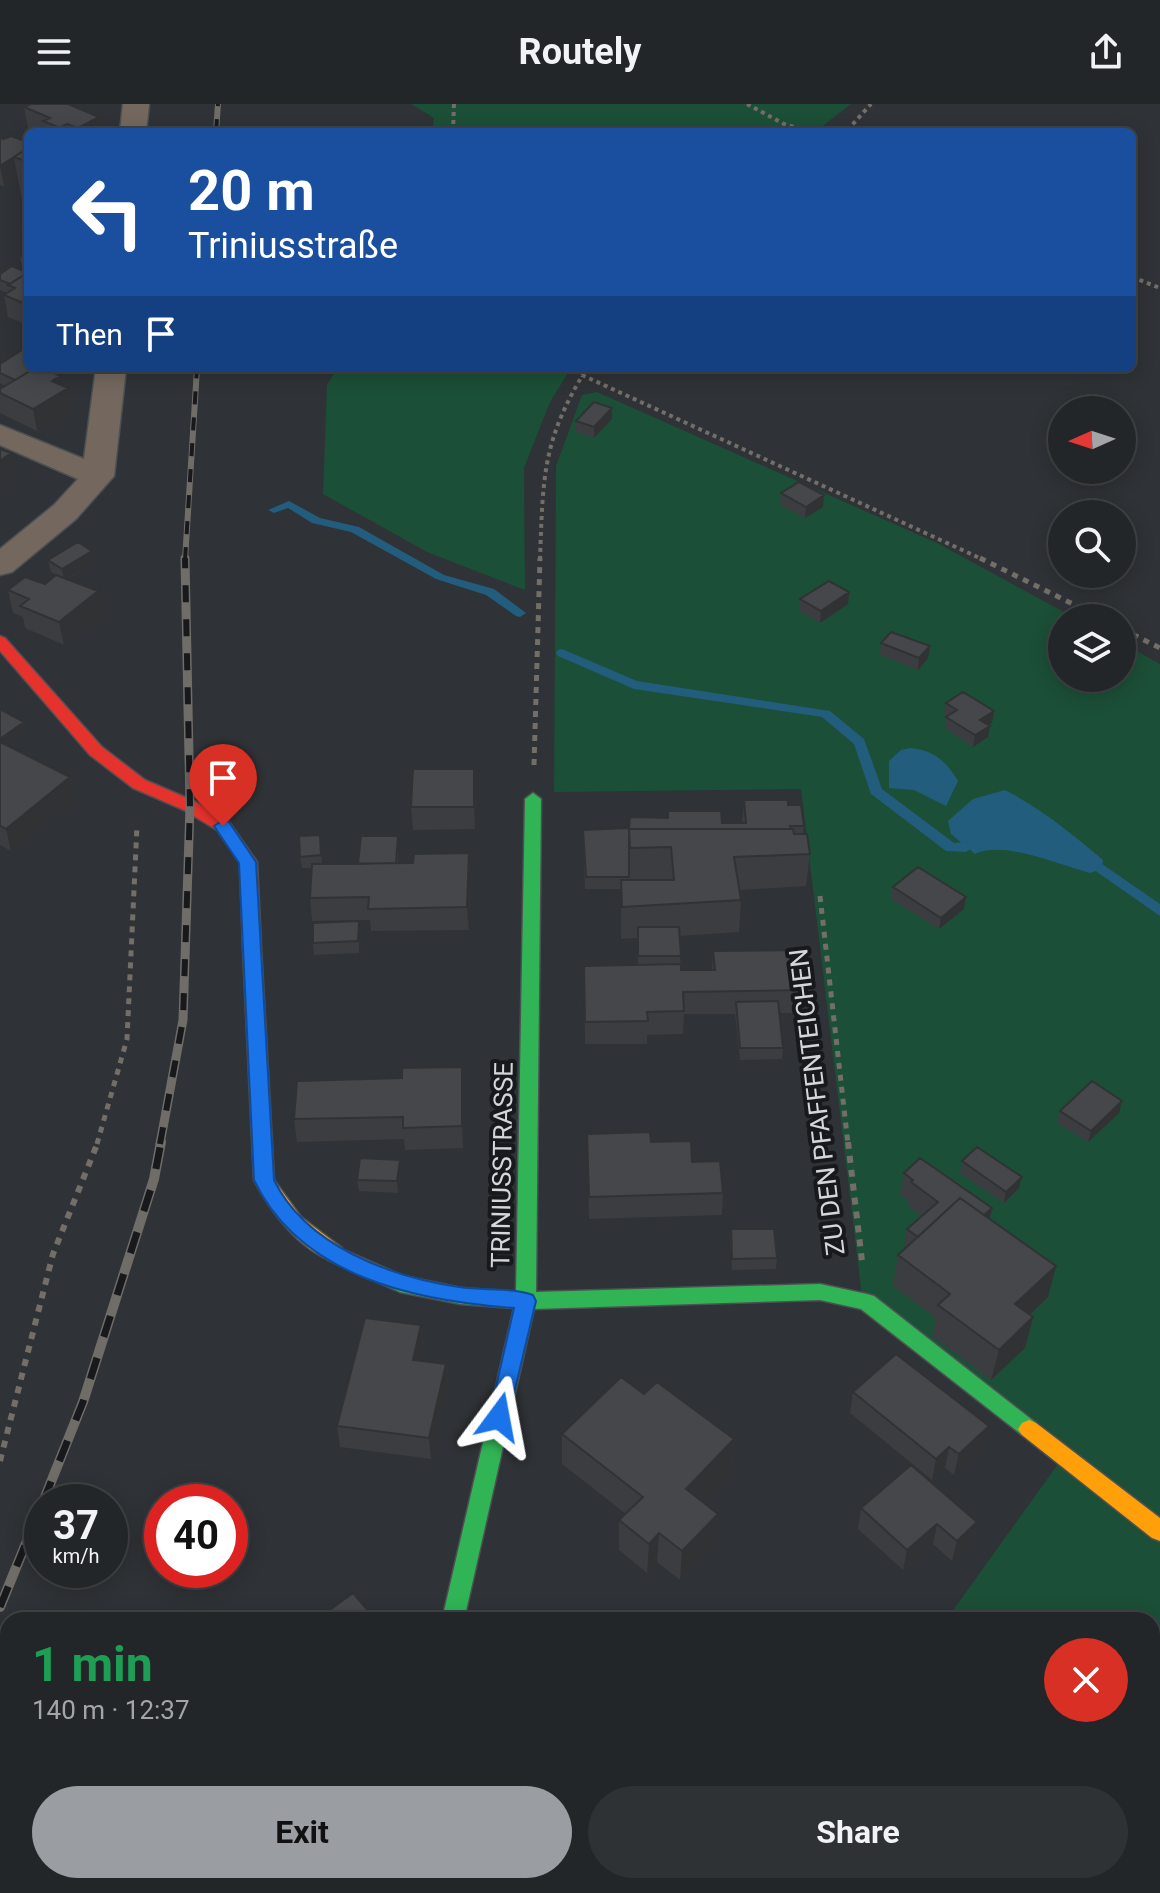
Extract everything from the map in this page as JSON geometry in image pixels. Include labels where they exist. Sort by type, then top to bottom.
[{"type":"street","points":[[133,128],[136,104]]},
{"type":"street","points":[[0,565],[65,512],[98,476],[111,372]]},
{"type":"street","points":[[0,434],[98,476]]},
{"type":"street","name":"TRINIUSSTRASSE","points":[[0,641],[96,751],[139,784],[190,806],[223,826],[248,862],[264,1180],[276,1204],[295,1225],[333,1253],[400,1284],[461,1296],[526,1301],[533,799]]},
{"type":"street","name":"ZU DEN PFAFFENTEICHEN","points":[[526,1301],[820,1292],[867,1302],[1160,1531]]},
{"type":"street","points":[[455,1612],[526,1301]]},
{"type":"path","points":[[453,128],[454,104]]},
{"type":"path","points":[[747,104],[797,128]]},
{"type":"path","points":[[852,128],[871,104]]},
{"type":"path","points":[[1136,279],[1160,288]]},
{"type":"path","points":[[580,372],[947,541],[1073,604]]},
{"type":"path","points":[[533,799],[543,468],[563,406],[584,372]]},
{"type":"path","points":[[1136,636],[1160,648]]},
{"type":"path","points":[[0,1461],[53,1254],[95,1151],[127,1039],[139,784]]},
{"type":"path","name":"ZU DEN PFAFFENTEICHEN","points":[[820,896],[867,1302]]},
{"type":"green space","points":[[411,104],[851,104],[820,128],[433,128],[434,118]]},
{"type":"green space","points":[[335,372],[569,372],[550,402],[524,468],[525,590],[427,552],[323,494],[327,385]]},
{"type":"green space","points":[[597,392],[937,543],[1049,604],[1048,692],[1136,692],[1136,651],[1160,664],[1160,1612],[952,1612],[1058,1464],[864,1313],[801,789],[554,792],[556,466],[582,395]]},
{"type":"water","points":[[901,750],[926,751],[938,758],[958,781],[946,806],[914,790],[889,788],[889,761]]},
{"type":"water","points":[[1005,790],[1044,813],[1079,840],[1103,860],[1102,869],[1090,873],[1032,855],[1001,850],[975,854],[951,834],[948,821],[973,799]]},
{"type":"building","points":[[31,104],[68,104],[99,117],[78,128],[67,124],[60,128],[43,121],[50,118],[24,107]]},
{"type":"building","points":[[11,136],[24,141],[24,151],[0,166],[0,138]]},
{"type":"building","points":[[24,151],[24,161],[14,157]]},
{"type":"building","points":[[12,266],[24,271],[24,275],[10,284],[0,280],[0,274]]},
{"type":"building","points":[[24,275],[24,303],[4,295],[15,288],[8,285]]},
{"type":"building","points":[[22,350],[24,372],[28,372],[15,380],[0,373],[0,364]]},
{"type":"building","points":[[28,372],[52,372],[60,376],[52,381],[68,388],[33,409],[0,393],[0,389]]},
{"type":"building","points":[[594,402],[612,408],[594,427],[576,421]]},
{"type":"building","points":[[0,449],[11,453],[0,461]]},
{"type":"building","points":[[799,482],[824,495],[806,507],[781,493]]},
{"type":"building","points":[[78,542],[92,551],[62,569],[48,560]]},
{"type":"building","points":[[56,575],[98,591],[59,622],[20,606],[29,599],[8,590],[25,577],[45,584]]},
{"type":"building","points":[[829,581],[849,592],[821,611],[800,599]]},
{"type":"building","points":[[891,632],[930,646],[919,658],[881,643]]},
{"type":"building","points":[[963,692],[994,711],[980,720],[990,726],[975,735],[946,717],[957,710],[946,703]]},
{"type":"building","points":[[0,709],[24,722],[0,739]]},
{"type":"building","points":[[0,742],[70,777],[6,829],[0,826]]},
{"type":"building","points":[[413,769],[474,769],[474,807],[411,807]]},
{"type":"building","points":[[744,800],[788,800],[788,805],[801,805],[804,826],[790,826],[791,829],[629,829],[630,817],[668,818],[668,811],[721,811],[722,823],[746,823]]},
{"type":"building","points":[[629,828],[629,877],[586,877],[583,830]]},
{"type":"building","points":[[629,829],[793,829],[794,834],[807,834],[810,854],[734,857],[741,900],[622,907],[621,880],[674,880],[671,847],[630,848]]},
{"type":"building","points":[[320,835],[321,855],[300,857],[299,836]]},
{"type":"building","points":[[361,836],[398,836],[396,863],[358,864]]},
{"type":"building","points":[[469,853],[467,907],[368,909],[369,897],[310,898],[312,864],[413,863],[414,854]]},
{"type":"building","points":[[918,867],[966,897],[941,918],[893,887]]},
{"type":"building","points":[[359,921],[358,941],[313,943],[313,923]]},
{"type":"building","points":[[638,927],[679,927],[681,956],[638,956]]},
{"type":"building","points":[[796,950],[801,990],[683,992],[684,1011],[647,1012],[648,1021],[585,1022],[584,966],[681,964],[681,970],[715,970],[713,951]]},
{"type":"building","points":[[778,1001],[783,1048],[740,1048],[736,1002]]},
{"type":"building","points":[[462,1067],[462,1126],[403,1128],[403,1117],[294,1119],[297,1081],[402,1078],[402,1068]]},
{"type":"building","points":[[1092,1081],[1122,1101],[1091,1131],[1060,1111]]},
{"type":"building","points":[[650,1132],[651,1142],[691,1141],[692,1162],[720,1161],[723,1193],[589,1197],[587,1134]]},
{"type":"building","points":[[977,1147],[1022,1177],[1006,1192],[962,1161]]},
{"type":"building","points":[[360,1158],[400,1160],[397,1181],[357,1180]]},
{"type":"building","points":[[920,1158],[992,1208],[984,1215],[960,1198],[918,1237],[907,1229],[938,1202],[904,1173]]},
{"type":"building","points":[[960,1198],[1056,1266],[1015,1304],[1033,1317],[999,1350],[938,1305],[950,1294],[898,1255]]},
{"type":"building","points":[[731,1229],[774,1229],[777,1258],[732,1259]]},
{"type":"building","points":[[365,1318],[421,1325],[413,1360],[446,1364],[429,1438],[337,1426]]},
{"type":"building","points":[[896,1354],[989,1426],[959,1454],[949,1447],[936,1459],[853,1392]]},
{"type":"building","points":[[621,1377],[644,1394],[657,1382],[734,1439],[686,1489],[718,1514],[682,1551],[659,1533],[649,1544],[619,1520],[643,1497],[562,1434]]},
{"type":"building","points":[[911,1465],[977,1522],[957,1541],[937,1524],[907,1550],[861,1508]]},
{"type":"building","points":[[353,1593],[369,1612],[327,1612]]},
{"type":"waterway","points":[[274,510],[289,504],[316,521],[355,529],[440,577],[490,592],[520,613]]},
{"type":"waterway","points":[[562,653],[634,685],[826,714],[860,742],[876,791],[951,848],[966,847]]},
{"type":"waterway","points":[[1102,869],[1160,911]]},
{"type":"railway","points":[[216,128],[218,104]]},
{"type":"railway","points":[[185,560],[197,372]]},
{"type":"railway","points":[[160,1144],[183,1020],[190,806],[185,560]]},
{"type":"railway","points":[[50,1484],[83,1402],[154,1179],[161,1142]]},
{"type":"railway","points":[[0,1607],[24,1548]]},
{"type":"traffic: fast","points":[[455,1612],[526,1301],[533,799]]},
{"type":"traffic: fast","points":[[335,1254],[400,1284],[461,1296],[526,1301],[820,1292],[867,1302],[1029,1429]]},
{"type":"traffic: slow","points":[[252,948],[264,1180],[294,1222],[335,1254]]},
{"type":"traffic: slow","points":[[1029,1429],[1160,1531]]},
{"type":"traffic: jam","points":[[0,641],[96,751],[139,784],[190,806],[223,826],[248,862],[252,948]]},
{"type":"route","points":[[223,826],[248,862],[264,1180],[276,1204],[295,1225],[333,1253],[400,1284],[461,1296],[526,1301],[499,1417]]}]
